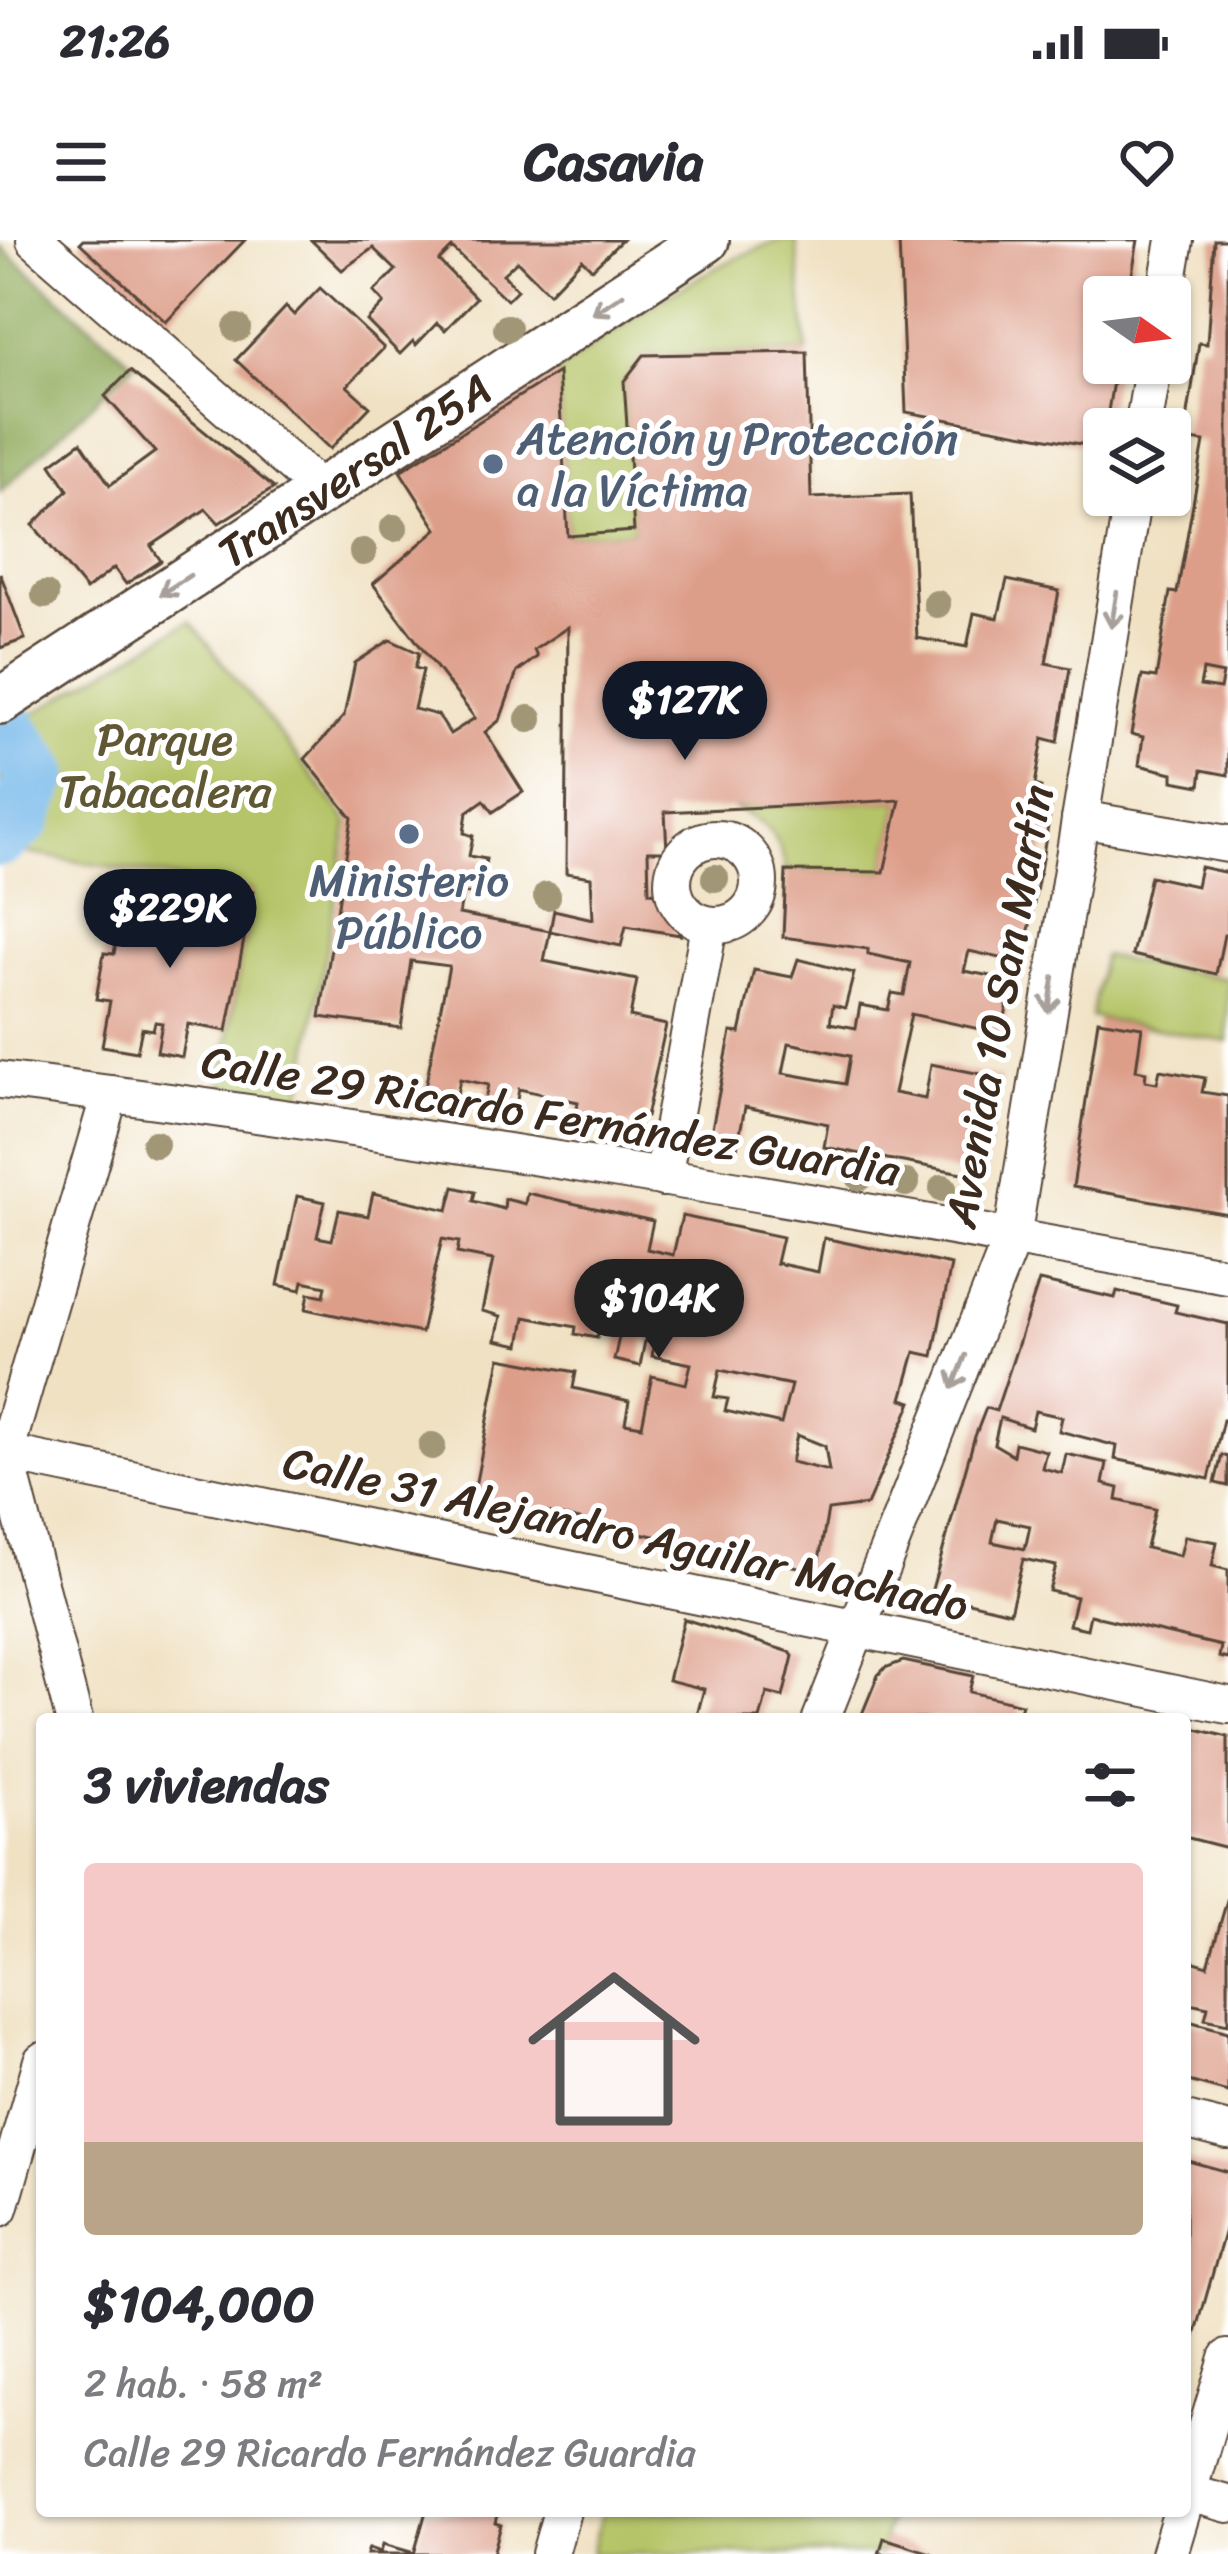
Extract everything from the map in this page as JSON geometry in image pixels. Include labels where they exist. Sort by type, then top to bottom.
[{"type":"main road","name":"Transversal 25A","points":[[14,690],[706,240]]},
{"type":"street","points":[[35,240],[322,491]]},
{"type":"street","points":[[1168,276],[1174,240]]},
{"type":"street","name":"Avenida 10 San Martín","points":[[823,1713],[1012,1238],[1129,516]]},
{"type":"street","points":[[1080,819],[1228,844]]},
{"type":"street","points":[[663,1178],[710,926]]},
{"type":"street","name":"Calle 29 Ricardo Fernández Guardia","points":[[0,1080],[663,1178],[1228,1276]]},
{"type":"street","points":[[72,1713],[3,1455],[110,1094]]},
{"type":"street","name":"Calle 31 Alejandro Aguilar Machado","points":[[3,1455],[1228,1705]]},
{"type":"street","points":[[0,2208],[36,2081]]},
{"type":"street","points":[[1191,2122],[1228,2131]]},
{"type":"street","points":[[1191,2482],[1228,2358]]},
{"type":"street","points":[[1191,2502],[1228,2504]]},
{"type":"street","points":[[550,2554],[560,2517]]},
{"type":"street","points":[[1169,2554],[1180,2517]]},
{"type":"green space","points":[[780,240],[796,240],[807,352],[645,355],[624,381],[634,531],[568,536],[558,372],[691,281]]},
{"type":"green space","points":[[0,246],[134,364],[0,492]]},
{"type":"green space","name":"Parque Tabacalera","points":[[190,621],[348,822],[301,1098],[221,1084],[252,891],[14,851],[38,815],[56,771],[23,720]]},
{"type":"green space","points":[[0,743],[22,773],[13,804],[0,815]]},
{"type":"green space","points":[[900,800],[884,872],[786,871],[769,831],[733,808]]},
{"type":"green space","points":[[1103,956],[1228,979],[1228,1042],[1091,1017]]},
{"type":"green space","points":[[601,2517],[890,2517],[879,2554],[591,2554]]},
{"type":"building","points":[[245,240],[166,322],[80,243]]},
{"type":"building","points":[[311,240],[622,240],[592,269],[582,259],[549,293],[517,261],[503,274],[517,290],[507,300],[452,248],[439,261],[476,298],[445,330],[437,323],[400,354],[367,321],[384,303],[374,292],[396,270],[373,248],[342,270]]},
{"type":"building","points":[[899,240],[1138,240],[1132,276],[1083,276],[1083,384],[1113,384],[1109,408],[1083,408],[1083,445],[906,412]]},
{"type":"building","points":[[1214,240],[1228,240],[1228,775],[1202,770],[1200,786],[1173,781],[1173,773],[1139,765],[1143,737],[1131,734],[1142,676],[1156,678],[1170,592],[1177,593],[1204,442],[1191,440],[1189,408],[1199,343],[1207,344]],"holes":[[[1203,670],[1223,674],[1220,689],[1200,686]]]},
{"type":"building","points":[[320,288],[384,348],[347,386],[370,407],[330,449],[236,360],[286,307],[294,315]]},
{"type":"building","points":[[807,352],[811,498],[910,494],[917,638],[967,647],[974,613],[998,618],[1007,580],[1059,591],[1046,663],[1070,668],[1058,742],[1043,738],[1035,785],[1041,787],[1038,807],[1051,810],[1023,963],[969,951],[964,971],[1012,980],[1002,1034],[911,1014],[894,1093],[925,1099],[931,1064],[1001,1078],[983,1177],[824,1147],[828,1124],[745,1107],[737,1148],[709,1143],[731,1032],[740,1033],[754,970],[792,977],[798,959],[854,973],[845,1008],[833,1005],[830,1023],[856,1028],[860,1005],[888,1010],[892,993],[904,995],[910,963],[868,954],[868,949],[783,937],[786,871],[884,872],[900,800],[665,812],[667,851],[648,851],[649,892],[661,893],[680,935],[626,926],[621,946],[550,931],[544,961],[637,980],[630,1017],[666,1025],[646,1117],[620,1131],[575,1121],[578,1102],[519,1089],[515,1110],[484,1104],[488,1085],[460,1079],[456,1100],[424,1093],[449,966],[411,961],[401,1028],[320,1017],[352,818],[305,759],[344,716],[355,663],[390,640],[419,653],[415,668],[423,670],[414,709],[438,715],[450,734],[475,718],[373,584],[437,529],[400,471],[558,372],[568,536],[634,531],[624,381],[644,355]],"holes":[[[568,627],[566,873],[591,877],[593,919],[554,910],[550,931],[459,914],[463,893],[480,895],[486,859],[469,856],[473,836],[464,833],[467,812],[484,800],[493,812],[523,792],[485,732],[500,720],[517,672],[537,657],[534,650]],[[789,1043],[850,1056],[845,1084],[783,1073]]]},
{"type":"building","points":[[130,371],[274,488],[219,523],[206,509],[151,546],[161,561],[126,584],[114,568],[86,590],[33,525],[68,490],[51,464],[81,442],[110,485],[155,452],[105,396]]},
{"type":"building","points":[[0,573],[25,639],[0,648]]},
{"type":"building","points":[[1200,867],[1228,873],[1228,936],[1224,935],[1216,974],[1132,955],[1150,876],[1196,886]]},
{"type":"building","points":[[191,879],[253,891],[227,1031],[188,1024],[182,1057],[157,1052],[162,1023],[155,1022],[153,1030],[142,1028],[137,1052],[102,1046],[110,1001],[96,999],[104,953],[114,954],[117,934],[106,932],[112,898],[174,909],[172,921],[238,936],[243,909],[187,898]]},
{"type":"building","points":[[1098,1020],[1142,1027],[1136,1070],[1146,1072],[1145,1081],[1157,1083],[1160,1070],[1205,1078],[1202,1092],[1228,1096],[1228,1214],[1073,1187]]},
{"type":"building","points":[[454,1187],[475,1192],[473,1201],[504,1209],[505,1199],[525,1204],[527,1193],[653,1221],[647,1249],[673,1255],[682,1216],[782,1237],[776,1263],[818,1272],[824,1238],[951,1265],[933,1356],[915,1352],[902,1399],[912,1402],[867,1505],[828,1510],[817,1571],[473,1497],[500,1358],[576,1372],[573,1388],[629,1401],[625,1423],[642,1426],[652,1376],[686,1384],[691,1364],[652,1356],[654,1343],[645,1341],[640,1366],[614,1360],[621,1328],[600,1323],[597,1338],[575,1334],[576,1327],[525,1317],[520,1345],[496,1340],[501,1316],[482,1311],[493,1260],[457,1253],[459,1242],[442,1239],[421,1333],[306,1309],[309,1293],[324,1296],[326,1286],[303,1281],[301,1290],[278,1285],[297,1196],[325,1202],[317,1237],[332,1240],[339,1210],[368,1216],[373,1193],[448,1210]],"holes":[[[720,1370],[791,1385],[781,1424],[725,1411],[728,1399],[714,1397]],[[797,1435],[825,1446],[829,1471],[791,1462]]]},
{"type":"building","points":[[1039,1281],[1115,1298],[1117,1291],[1177,1305],[1175,1312],[1228,1324],[1228,1421],[1223,1420],[1209,1479],[1115,1459],[1117,1446],[1059,1431],[1062,1417],[1035,1411],[1031,1428],[1000,1418],[994,1444],[1013,1455],[1015,1443],[1046,1451],[1042,1468],[1062,1473],[1066,1454],[1107,1463],[1103,1484],[1119,1488],[1117,1500],[1155,1509],[1146,1548],[1180,1556],[1185,1536],[1217,1542],[1212,1566],[1228,1570],[1228,1659],[1219,1657],[1221,1646],[1090,1615],[1087,1629],[1069,1625],[1076,1597],[1049,1591],[1056,1566],[1023,1559],[1010,1612],[931,1593],[974,1439],[986,1408],[996,1411]],"holes":[[[997,1519],[1030,1526],[1025,1549],[992,1542]]]},
{"type":"building","points":[[1222,1455],[1228,1457],[1228,1486],[1215,1483]]},
{"type":"building","points":[[684,1619],[793,1656],[783,1697],[767,1693],[762,1713],[698,1713],[704,1689],[668,1680]]},
{"type":"building","points":[[903,1661],[973,1676],[969,1692],[1022,1704],[1019,1713],[862,1713],[885,1668]]},
{"type":"building","points":[[1191,1728],[1228,1737],[1228,1848],[1191,1839]]},
{"type":"building","points":[[1227,1900],[1228,2024],[1205,2019],[1208,2007],[1191,2003],[1191,1961],[1208,1966]]},
{"type":"building","points":[[1191,2022],[1228,2032],[1228,2092],[1191,2082]]},
{"type":"building","points":[[1191,2162],[1228,2172],[1228,2219],[1192,2347]]},
{"type":"building","points":[[424,2517],[496,2517],[495,2523],[501,2525],[493,2554],[414,2554]]},
{"type":"building","points":[[884,2538],[931,2553],[931,2554],[879,2554]]},
{"type":"building","points":[[383,2544],[414,2554],[367,2554],[369,2548],[381,2552]]},
{"type":"waterway","points":[[0,721],[38,775],[20,818],[0,835]]},
{"type":"place","name":"Atención y Protección a la Víctima","points":[[493,464]]},
{"type":"place","name":"Ministerio Público","points":[[409,834]]}]
